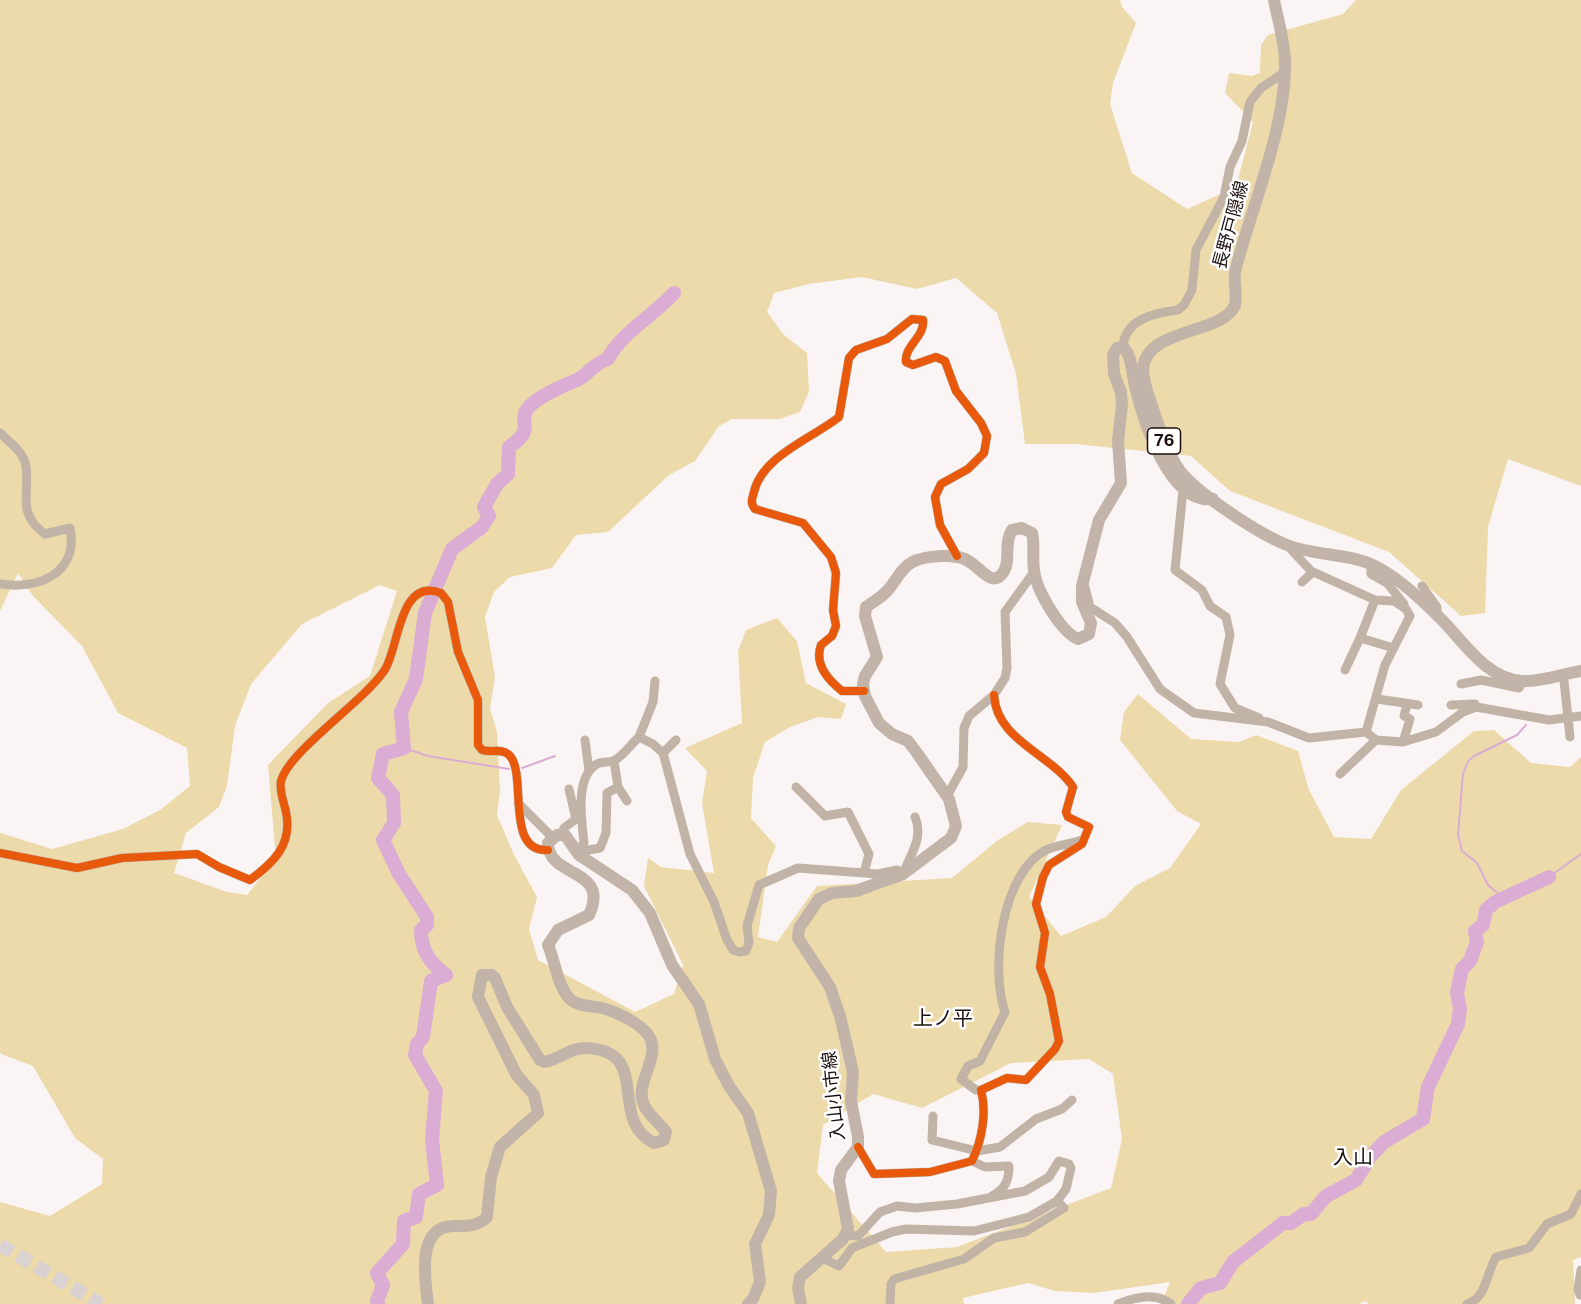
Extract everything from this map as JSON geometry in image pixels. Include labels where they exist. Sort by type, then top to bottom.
[{"type":"main road","name":"長野戸隠線","points":[[1274,0],[1285,53],[1280,117],[1235,272],[1234,309],[1225,316],[1164,342],[1150,353],[1144,365],[1144,381],[1169,453],[1184,475],[1250,526],[1287,545],[1371,565],[1395,579],[1437,615],[1474,658],[1506,676],[1523,681],[1580,673]]},
{"type":"main road","points":[[864,691],[865,676],[877,657],[865,616],[866,607],[887,592],[909,564],[929,558],[957,556],[972,561],[984,576],[997,578],[1006,565],[1009,535],[1012,530],[1022,528],[1032,533],[1034,572],[1053,612],[1069,635],[1078,639],[1089,634],[1091,623],[1082,602],[1082,586],[1100,520],[1121,483],[1118,441],[1122,405],[1113,355],[1116,348],[1123,347],[1128,351],[1136,389],[1161,459],[1170,477],[1184,490],[1202,500],[1213,499]]},
{"type":"main road","name":"入山小市線","points":[[845,1234],[848,1219],[838,1181],[841,1170],[858,1147],[851,1101],[853,1072],[840,1016],[830,987],[798,938],[798,928],[819,899],[832,893],[856,891],[903,874],[954,832],[954,812],[947,796],[908,741],[892,734],[879,723],[864,691]]},
{"type":"main road","points":[[428,1304],[424,1269],[427,1247],[435,1232],[445,1227],[474,1226],[487,1217],[491,1177],[500,1147],[538,1113],[534,1095],[516,1074],[478,997],[482,975],[492,975],[495,978],[507,1007],[540,1060],[545,1062],[584,1048],[615,1058],[627,1073],[633,1122],[641,1134],[654,1143],[664,1140],[666,1136],[666,1132],[647,1111],[642,1098],[651,1056],[651,1039],[640,1025],[604,1008],[585,1006],[571,1000],[561,983],[548,945],[558,930],[589,915],[594,893],[591,885],[554,860],[548,850],[557,836],[572,842],[577,852],[632,890],[650,913],[672,965],[699,1004],[716,1059],[729,1086],[748,1113],[757,1135],[771,1191],[769,1215],[755,1244],[760,1282],[753,1299],[748,1304]]},
{"type":"main road","points":[[801,1304],[798,1288],[800,1277],[845,1234]]},
{"type":"street","points":[[1123,347],[1123,337],[1133,325],[1151,315],[1178,310],[1189,297],[1196,250],[1224,197],[1230,167],[1242,141],[1250,102],[1261,88],[1285,72]]},
{"type":"street","points":[[864,691],[842,691],[824,673],[820,662],[821,645],[832,636],[836,626],[833,610],[836,573],[831,557],[807,526],[792,518],[755,508],[752,500],[759,477],[781,456],[839,417],[849,358],[853,351],[887,339],[908,321],[917,318],[923,320],[923,326],[907,353],[906,362],[917,364],[936,357],[945,360],[959,397],[981,423],[987,436],[984,453],[968,469],[941,484],[934,497],[940,525],[957,556]]},
{"type":"street","points":[[0,433],[16,448],[26,464],[25,507],[36,527],[45,534],[70,528],[72,541],[71,555],[58,573],[15,586],[0,584]]},
{"type":"street","points":[[1184,490],[1175,570],[1202,590],[1210,606],[1226,617],[1230,635],[1220,684],[1225,696],[1235,708],[1309,738],[1366,732],[1376,740],[1403,742],[1436,732],[1462,712],[1476,707],[1549,720],[1581,716]]},
{"type":"street","points":[[1287,545],[1313,572],[1375,600],[1394,601],[1406,609]]},
{"type":"street","points":[[1366,732],[1385,665],[1409,622],[1410,616],[1387,583],[1371,574],[1371,565]]},
{"type":"street","points":[[947,796],[963,766],[966,722],[972,712],[994,696],[1005,678],[1007,668],[1005,612],[1034,572]]},
{"type":"street","points":[[1302,582],[1313,572]]},
{"type":"street","points":[[1082,586],[1086,587],[1090,607],[1114,623],[1127,637],[1160,689],[1194,713],[1268,722]]},
{"type":"street","points":[[1422,586],[1437,607],[1437,615]]},
{"type":"street","points":[[0,853],[77,868],[122,858],[197,854],[219,867],[250,880],[271,865],[283,841],[287,816],[281,787],[291,763],[376,682],[388,666],[399,627],[409,604],[419,594],[430,590],[441,593],[450,608],[458,652],[478,700],[478,745],[482,750],[502,750],[511,755],[527,843],[536,850],[548,850]]},
{"type":"street","points":[[1345,670],[1375,600]]},
{"type":"street","points":[[1360,638],[1394,648]]},
{"type":"street","points":[[1547,678],[1564,681],[1580,673]]},
{"type":"street","points":[[1461,684],[1481,680],[1519,688],[1523,681]]},
{"type":"street","points":[[589,771],[598,763],[614,761],[639,737],[652,702],[655,681]]},
{"type":"street","points":[[1564,681],[1570,737]]},
{"type":"street","points":[[994,696],[994,707],[1002,721],[1072,787],[1066,812],[1068,818],[1089,827],[1086,839],[1049,865],[1036,904],[1045,933],[1040,967],[1050,994],[1059,1041],[1055,1049],[1026,1080],[1007,1078],[981,1090],[976,1090],[961,1079],[968,1066],[980,1061],[1005,1012],[999,996],[998,965],[1007,905],[1015,886],[1032,862],[1046,850],[1086,839]]},
{"type":"street","points":[[1377,699],[1418,705]]},
{"type":"street","points":[[1451,705],[1470,703],[1475,704],[1476,707]]},
{"type":"street","points":[[1403,742],[1410,719],[1404,716],[1407,704]]},
{"type":"street","points":[[639,737],[653,744],[663,753],[690,854],[714,902],[733,950],[739,952],[746,951],[749,943],[747,927],[759,885],[798,868],[878,874],[897,870],[903,874],[912,857],[918,834],[915,817]]},
{"type":"street","points":[[577,852],[584,843],[581,814],[584,786],[589,771],[585,740]]},
{"type":"street","points":[[663,753],[676,740]]},
{"type":"street","points":[[1340,774],[1376,740]]},
{"type":"street","points":[[614,761],[618,787],[627,801]]},
{"type":"street","points":[[577,852],[600,848],[606,832],[608,793],[618,787]]},
{"type":"street","points":[[796,787],[825,816],[848,812],[869,854],[864,873]]},
{"type":"street","points":[[518,803],[557,836],[576,819],[569,789]]},
{"type":"street","points":[[972,1161],[977,1151],[985,1106],[981,1090]]},
{"type":"street","points":[[933,1116],[932,1140],[977,1151],[1000,1147],[1036,1119],[1062,1109],[1072,1100]]},
{"type":"street","points":[[858,1147],[874,1174],[930,1172],[972,1161],[985,1167],[1009,1166],[1009,1180],[1000,1192],[990,1199]]},
{"type":"street","points":[[822,1258],[839,1266],[852,1248],[892,1232],[906,1229],[974,1231],[1029,1217],[1058,1201],[1066,1189],[1071,1168],[1069,1164],[1059,1161],[1049,1176],[1025,1191],[990,1199],[915,1209],[897,1206],[880,1212],[858,1236],[845,1234]]},
{"type":"street","points":[[1467,1304],[1473,1302],[1481,1293],[1497,1257],[1530,1248],[1547,1224],[1571,1214],[1581,1194]]},
{"type":"street","points":[[890,1304],[891,1284],[894,1279],[964,1259],[994,1238],[1025,1232],[1064,1208],[1058,1201]]},
{"type":"street","points":[[1580,1295],[1578,1289],[1581,1270]]},
{"type":"street","points":[[1118,1304],[1140,1297],[1158,1298],[1171,1304]]},
{"type":"street","points":[[1149,1304],[1158,1298]]},
{"type":"shaded area","points":[[0,0],[1120,0],[1122,7],[1136,23],[1113,83],[1110,104],[1132,173],[1187,209],[1236,187],[1253,122],[1225,93],[1229,73],[1252,76],[1260,73],[1261,45],[1268,35],[1343,14],[1356,0],[1581,0],[1581,486],[1508,459],[1488,527],[1485,613],[1461,616],[1389,552],[1230,491],[1191,456],[1075,444],[1025,444],[1016,374],[997,313],[956,278],[917,289],[862,277],[809,284],[774,293],[767,312],[784,335],[807,353],[809,392],[800,412],[780,419],[732,419],[719,426],[695,461],[669,475],[608,532],[576,535],[552,568],[510,577],[494,592],[485,617],[495,677],[490,708],[497,732],[500,791],[497,815],[514,855],[537,897],[529,929],[538,960],[635,1012],[674,994],[683,965],[644,886],[648,858],[661,867],[714,873],[702,803],[707,771],[685,748],[742,723],[738,651],[746,630],[777,618],[797,641],[806,683],[846,704],[841,719],[818,717],[790,727],[765,742],[753,778],[751,818],[776,846],[768,865],[758,937],[777,942],[817,886],[952,878],[998,840],[1028,822],[1062,825],[1029,897],[1061,936],[1106,917],[1135,886],[1170,868],[1201,824],[1177,811],[1120,740],[1124,712],[1138,694],[1191,739],[1239,742],[1256,735],[1298,751],[1309,790],[1334,837],[1371,839],[1401,790],[1474,731],[1494,730],[1531,763],[1570,767],[1581,757],[1581,1257],[1573,1260],[1575,1304],[1368,1304],[1366,1301],[1358,1304],[1161,1304],[1170,1282],[1094,1293],[1055,1291],[1028,1283],[963,1298],[964,1304],[0,1304],[0,1202],[50,1216],[102,1184],[103,1159],[75,1138],[33,1066],[1,1054],[0,1051],[0,833],[52,849],[123,829],[160,810],[190,786],[187,748],[118,713],[82,646],[33,596],[18,573],[0,611]],"holes":[[[380,585],[397,591],[370,676],[328,703],[268,765],[276,858],[247,895],[227,892],[174,873],[186,833],[219,807],[227,786],[235,726],[251,684],[302,624]],[[1089,1059],[1113,1074],[1122,1139],[1111,1188],[957,1247],[886,1252],[817,1173],[823,1125],[873,1094],[922,1108],[1011,1063]]]},
{"type":"waterway","points":[[378,1304],[383,1285],[377,1273],[403,1244],[404,1221],[416,1217],[419,1194],[437,1185],[432,1140],[436,1091],[415,1055],[417,1044],[423,1037],[431,981],[446,975],[435,966],[425,950],[421,930],[427,925],[427,917],[399,874],[383,840],[394,823],[393,795],[378,778],[383,754],[404,748],[401,712],[416,679],[425,613],[452,549],[482,527],[489,516],[484,507],[497,484],[508,474],[509,447],[523,435],[524,418],[528,408],[544,396],[577,380],[608,359],[620,342],[674,293]]},
{"type":"waterway","points":[[1501,900],[1501,896],[1488,885],[1477,863],[1462,851],[1458,835],[1463,774],[1468,761],[1474,756],[1517,735],[1526,725]]},
{"type":"waterway","points":[[404,748],[428,756],[509,769]]},
{"type":"waterway","points":[[522,768],[555,756]]},
{"type":"waterway","points":[[1549,877],[1581,854]]},
{"type":"waterway","points":[[1188,1304],[1201,1288],[1220,1283],[1233,1262],[1283,1223],[1291,1223],[1304,1214],[1311,1214],[1326,1196],[1356,1180],[1370,1157],[1384,1142],[1423,1119],[1428,1087],[1458,1024],[1460,1008],[1457,993],[1462,969],[1470,961],[1477,942],[1475,931],[1483,925],[1486,910],[1495,902],[1549,877]]},
{"type":"tunnel","points":[[0,1245],[101,1304]]},
{"type":"cycle path","points":[[864,691],[842,691],[827,677],[819,659],[821,645],[832,636],[836,626],[833,610],[836,573],[831,557],[803,523],[755,509],[752,499],[759,479],[767,468],[790,449],[839,417],[849,358],[856,350],[887,339],[912,319],[923,320],[923,326],[908,351],[906,362],[913,365],[936,357],[945,361],[956,391],[981,423],[987,436],[984,453],[968,469],[941,484],[935,497],[940,525],[957,556]]},
{"type":"cycle path","points":[[0,853],[77,868],[122,858],[197,854],[219,867],[250,880],[273,860],[284,844],[287,824],[281,781],[287,769],[312,741],[360,697],[384,671],[408,605],[416,595],[427,591],[441,593],[448,602],[458,652],[478,700],[478,745],[482,750],[508,754],[514,763],[517,776],[521,825],[526,839],[534,847],[548,850]]},
{"type":"cycle path","points":[[858,1147],[874,1174],[930,1172],[972,1161],[982,1126],[984,1108],[981,1090],[1007,1078],[1026,1080],[1055,1049],[1059,1041],[1050,994],[1040,967],[1045,933],[1036,904],[1043,877],[1049,865],[1082,844],[1089,827],[1068,817],[1066,812],[1073,787],[1063,775],[1026,746],[1004,724],[997,711],[994,695]]},
{"type":"district","name":"上ノ平","points":[[943,1019]]},
{"type":"district","name":"入山","points":[[1353,1158]]}]
